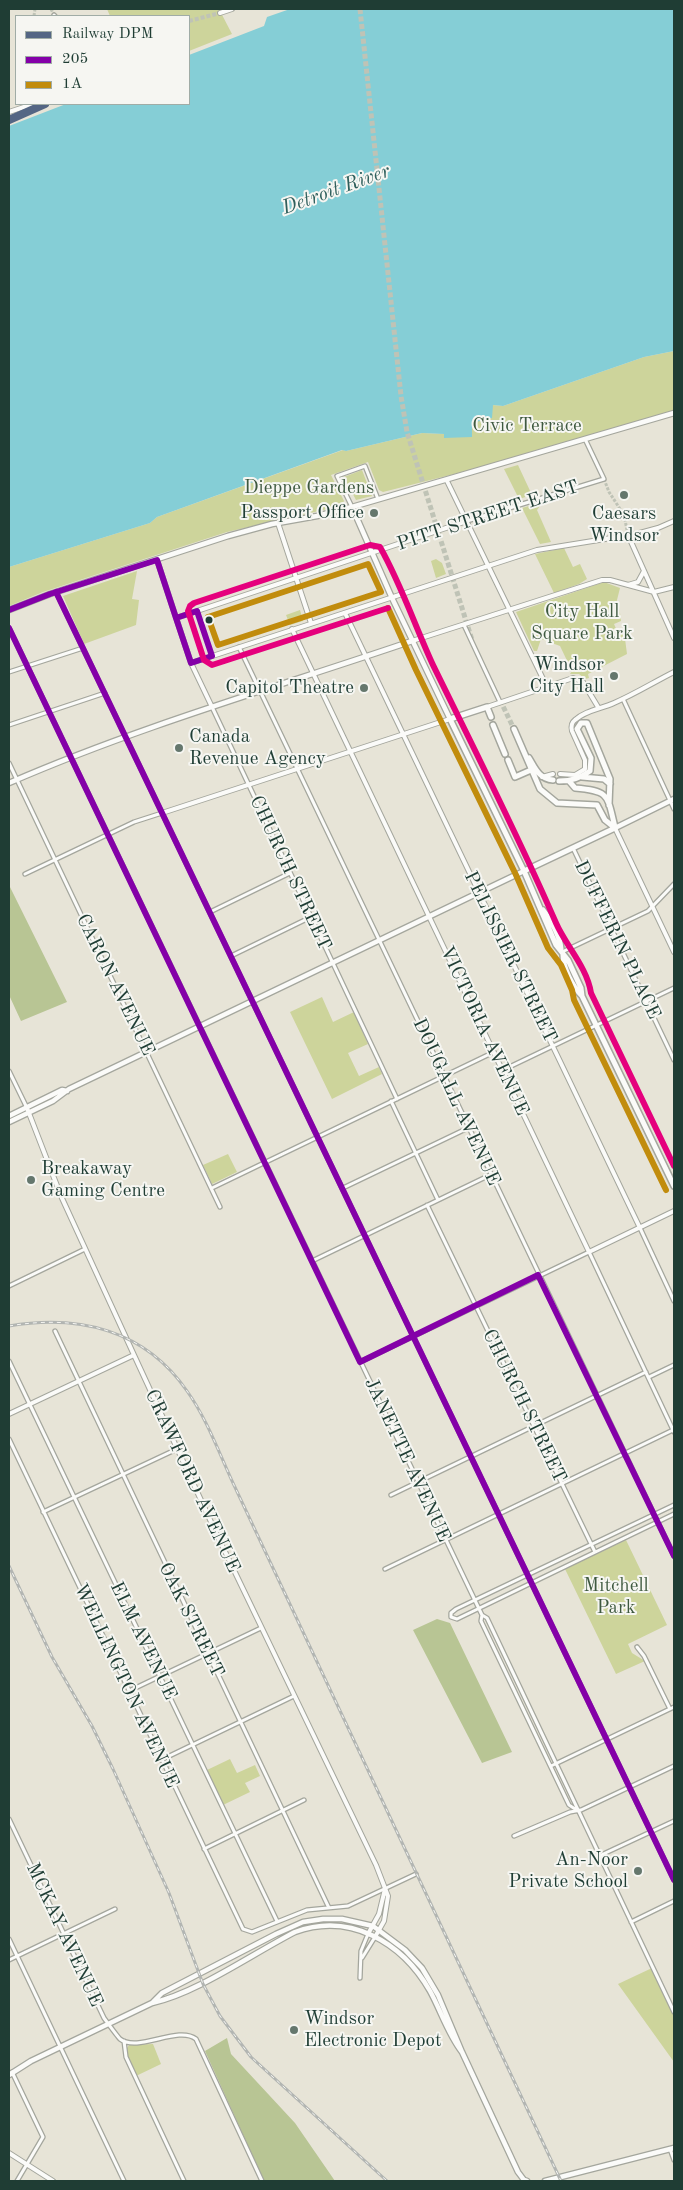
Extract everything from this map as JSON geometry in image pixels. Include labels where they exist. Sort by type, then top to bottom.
[{"type":"main road","points":[[9,610],[56,592],[228,536],[352,507],[448,481],[674,413]]},
{"type":"main road","points":[[352,507],[412,641],[547,915],[562,952],[581,988],[582,996],[674,1186]]},
{"type":"main road","points":[[9,783],[70,756],[126,736],[412,641]]},
{"type":"main road","points":[[450,718],[486,707],[491,717]]},
{"type":"main road","points":[[559,780],[569,781],[582,777],[590,771],[592,765],[578,731],[579,725],[585,722],[589,725],[611,784],[609,805],[615,828]]},
{"type":"main road","points":[[494,725],[505,754]]},
{"type":"main road","points":[[514,729],[526,753],[542,777],[553,780]]},
{"type":"main road","points":[[526,753],[531,770],[540,789],[557,803],[597,805],[605,820],[615,828]]},
{"type":"main road","points":[[508,760],[515,777],[531,770]]},
{"type":"main road","points":[[582,777],[604,779],[611,784]]},
{"type":"main road","points":[[569,781],[575,788],[599,791],[609,805]]},
{"type":"main road","points":[[9,1122],[53,1101],[66,1091],[672,800]]},
{"type":"main road","points":[[9,1116],[62,1090],[66,1091]]},
{"type":"main road","points":[[152,2003],[162,1993],[292,1926],[323,1918],[342,1919],[372,1926],[404,1950],[422,1968],[438,1995],[462,2052],[518,2172],[524,2180],[528,2181]]},
{"type":"main road","points":[[10,2074],[60,2047],[152,2003],[165,2000],[197,1985],[280,1939],[310,1926],[335,1925],[352,1927],[375,1937],[395,1950],[418,1972],[430,1992],[455,2044],[462,2052]]},
{"type":"main road","points":[[545,2181],[672,2149]]},
{"type":"street","points":[[220,13],[232,9]]},
{"type":"street","points":[[9,112],[30,105]]},
{"type":"street","name":"PITT STREET EAST","points":[[176,618],[467,521],[604,479],[585,439]]},
{"type":"street","points":[[352,507],[337,476],[365,466],[378,499]]},
{"type":"street","points":[[448,481],[547,687]]},
{"type":"street","points":[[191,663],[537,550],[628,536],[658,528],[674,521]]},
{"type":"street","points":[[278,523],[311,623]]},
{"type":"street","points":[[628,536],[674,638]]},
{"type":"street","name":"CHURCH STREET","points":[[157,560],[191,663],[397,1099]]},
{"type":"street","points":[[627,586],[638,582],[644,571]]},
{"type":"street","points":[[412,641],[602,580],[610,580],[654,592],[674,587]]},
{"type":"street","points":[[56,592],[529,1574],[674,1880]]},
{"type":"street","name":"PELISSIER STREET","points":[[345,613],[674,1301]]},
{"type":"street","points":[[464,625],[500,702]]},
{"type":"street","name":"JANETTE AVENUE","points":[[9,628],[479,1608],[482,1616],[481,1621],[569,1805],[578,1811]]},
{"type":"street","name":"VICTORIA AVENUE","points":[[292,629],[674,1431]]},
{"type":"street","name":"DOUGALL AVENUE","points":[[239,647],[538,1276],[674,1556]]},
{"type":"street","points":[[9,672],[83,648]]},
{"type":"street","points":[[486,707],[569,679],[578,679],[583,682],[593,702],[598,707],[604,708],[674,672]]},
{"type":"street","points":[[9,725],[105,693]]},
{"type":"street","points":[[623,699],[672,800],[674,809]]},
{"type":"street","points":[[560,774],[575,775],[585,769],[586,760],[571,727],[574,721],[598,707]]},
{"type":"street","points":[[25,874],[134,822],[450,718]]},
{"type":"street","name":"CARON AVENUE","points":[[9,763],[220,1206]]},
{"type":"street","points":[[542,777],[553,774]]},
{"type":"street","points":[[615,828],[674,952]]},
{"type":"street","name":"DUFFERIN PLACE","points":[[573,848],[674,1060]]},
{"type":"street","points":[[210,912],[290,873]]},
{"type":"street","points":[[562,952],[648,910],[674,884]]},
{"type":"street","points":[[231,956],[311,917]]},
{"type":"street","points":[[502,1070],[674,988]]},
{"type":"street","points":[[212,1188],[494,1052]]},
{"type":"street","name":"CRAWFORD AVENUE","points":[[9,1071],[27,1108],[61,1196],[177,1449],[376,1865],[388,1896],[388,1905],[379,1930],[362,1958]]},
{"type":"street","points":[[391,1101],[438,1200]]},
{"type":"street","points":[[343,1188],[468,1128]]},
{"type":"street","points":[[312,1261],[490,1175]]},
{"type":"street","name":"CHURCH STREET","points":[[428,1205],[594,1552]]},
{"type":"street","points":[[360,1362],[674,1211]]},
{"type":"street","points":[[9,1286],[85,1249]]},
{"type":"street","name":"OAK STREET","points":[[54,1331],[329,1908]]},
{"type":"street","points":[[9,1414],[134,1355]]},
{"type":"street","name":"ELM AVENUE","points":[[9,1362],[277,1921]]},
{"type":"street","points":[[649,1377],[674,1365]]},
{"type":"street","points":[[391,1495],[646,1372]]},
{"type":"street","points":[[385,1569],[674,1431]]},
{"type":"street","name":"WELLINGTON AVENUE","points":[[9,1439],[240,1924],[246,1931],[252,1932],[277,1921]]},
{"type":"street","points":[[43,1512],[177,1449]]},
{"type":"street","points":[[674,1505],[474,1600],[453,1611],[451,1617],[457,1619],[674,1514]]},
{"type":"street","name":"JANETTE AVENUE","points":[[482,1616],[486,1618],[674,2012]]},
{"type":"street","points":[[129,1691],[261,1628]]},
{"type":"street","points":[[551,1766],[672,1708],[644,1656],[637,1647]]},
{"type":"street","points":[[161,1760],[294,1696]]},
{"type":"street","points":[[514,1836],[570,1812],[578,1811],[674,1766]]},
{"type":"street","points":[[204,1849],[304,1800]]},
{"type":"street","name":"MCKAY AVENUE","points":[[9,1818],[104,2018],[118,2037],[124,2041]]},
{"type":"street","points":[[599,1856],[674,1821]]},
{"type":"street","points":[[277,1921],[307,1910],[348,1906],[416,1874]]},
{"type":"street","name":"CRAWFORD AVENUE","points":[[360,1978],[361,1951],[372,1926],[380,1914],[385,1888]]},
{"type":"street","points":[[631,1922],[674,1901]]},
{"type":"street","points":[[9,1960],[115,1909]]},
{"type":"street","points":[[9,1939],[124,2181]]},
{"type":"street","points":[[184,2181],[126,2057],[124,2041],[154,2040],[180,2033],[196,2038],[262,2181]]},
{"type":"street","points":[[10,2074],[43,2136],[17,2181]]},
{"type":"street","points":[[672,2149],[674,2160]]},
{"type":"street","points":[[9,2153],[53,2181]]},
{"type":"green space","points":[[107,9],[219,9],[232,34],[190,51],[190,15],[110,15]]},
{"type":"green space","points":[[674,351],[674,411],[474,469],[383,492],[379,490],[368,462],[331,475],[344,501],[341,506],[227,532],[43,592],[9,606],[9,567],[150,523],[157,517],[343,450],[346,451],[422,433],[445,434],[444,437],[472,422],[493,405],[503,406],[644,357]]},
{"type":"green space","points":[[518,465],[532,495],[519,499],[504,469]]},
{"type":"green space","points":[[362,470],[372,496],[356,500],[344,477]]},
{"type":"green space","points":[[539,503],[540,506],[537,510],[551,542],[540,544],[522,508]]},
{"type":"green space","points":[[564,548],[573,567],[580,564],[587,579],[554,593],[535,554]]},
{"type":"green space","points":[[436,559],[442,563],[446,574],[436,578],[431,561]]},
{"type":"green space","points":[[137,571],[132,599],[139,600],[136,625],[84,644],[63,596]]},
{"type":"green space","name":"City Hall Square Park","points":[[604,582],[620,588],[616,604],[619,605],[621,621],[614,624],[618,633],[624,631],[627,654],[588,674],[589,678],[585,679],[579,674],[570,674],[572,671],[560,646],[541,639],[537,651],[534,651],[516,612]]},
{"type":"green space","points":[[300,610],[303,621],[290,625],[286,615]]},
{"type":"green space","points":[[9,885],[67,1002],[21,1021],[9,995]]},
{"type":"green space","points":[[322,997],[333,1022],[354,1012],[368,1044],[348,1053],[359,1076],[379,1067],[382,1074],[332,1099],[290,1012]]},
{"type":"green space","points":[[228,1154],[237,1172],[212,1184],[203,1165]]},
{"type":"green space","name":"Mitchell Park","points":[[626,1540],[667,1625],[628,1644],[632,1653],[645,1661],[616,1674],[565,1569]]},
{"type":"green space","points":[[437,1619],[450,1623],[512,1752],[482,1763],[413,1630]]},
{"type":"green space","points":[[230,1759],[237,1773],[255,1765],[260,1776],[245,1783],[250,1792],[223,1805],[207,1770]]},
{"type":"green space","points":[[652,1968],[674,2015],[674,2062],[618,1984]]},
{"type":"green space","points":[[227,2038],[231,2054],[295,2123],[335,2181],[264,2181],[205,2051]]},
{"type":"green space","points":[[153,2044],[161,2064],[136,2076],[128,2058],[127,2048],[129,2045]]},
{"type":"water","name":"Detroit River","points":[[290,9],[674,9],[674,351],[644,357],[503,406],[493,405],[492,418],[472,423],[472,437],[444,438],[444,434],[422,433],[346,451],[342,450],[157,517],[150,523],[9,567],[9,126],[63,105],[190,105],[190,55],[264,26],[267,17]]},
{"type":"tunnel","points":[[34,15],[35,9]]},
{"type":"tunnel","points":[[51,9],[54,15]]},
{"type":"tunnel","points":[[360,9],[401,396],[407,432],[472,640]]},
{"type":"tunnel","points":[[190,21],[220,13]]},
{"type":"tunnel","points":[[604,479],[609,492],[624,515],[628,535]]},
{"type":"tunnel","points":[[500,700],[514,729]]},
{"type":"railway","points":[[9,1326],[60,1323],[85,1325],[108,1331],[131,1340],[151,1353],[170,1370],[187,1391],[201,1413],[212,1436],[561,2181]]},
{"type":"railway","points":[[9,1566],[52,1657],[92,1726],[113,1769],[169,1893],[203,1984],[220,2016],[251,2057],[387,2181]]},
{"type":"rail line","name":"DPM","points":[[9,120],[43,105]]},
{"type":"transit line","points":[[388,608],[212,665],[204,660],[188,611],[194,603],[370,545],[380,547],[388,561],[433,665],[542,890],[560,932],[581,965],[591,993],[674,1166]]},
{"type":"transit line","name":"205","points":[[9,610],[50,594],[157,560],[176,618]]},
{"type":"transit line","name":"1A","points":[[368,564],[381,592],[218,645],[208,617],[368,564]]},
{"type":"transit line","name":"205","points":[[56,592],[674,1880]]},
{"type":"transit line","name":"1A","points":[[388,608],[416,670],[516,875],[548,948],[561,965],[572,990],[574,1000],[666,1190]]},
{"type":"transit line","name":"205","points":[[197,611],[212,656],[191,663],[176,618],[197,611]]},
{"type":"transit line","name":"205","points":[[9,628],[360,1362],[538,1275],[674,1556]]},
{"type":"place","name":"Caesars Windsor","points":[[624,495]]},
{"type":"place","name":"Passport Office","points":[[374,513]]},
{"type":"place","name":"Windsor City Hall","points":[[614,676]]},
{"type":"place","name":"Capitol Theatre","points":[[364,688]]},
{"type":"place","name":"Canada Revenue Agency","points":[[179,748]]},
{"type":"place","name":"Breakaway Gaming Centre","points":[[31,1180]]},
{"type":"place","name":"An-Noor Private School","points":[[638,1871]]},
{"type":"place","name":"Windsor Electronic Depot","points":[[294,2030]]},
{"type":"park label","name":"Civic Terrace","points":[[527,426]]},
{"type":"park label","name":"Dieppe Gardens","points":[[309,488]]}]
